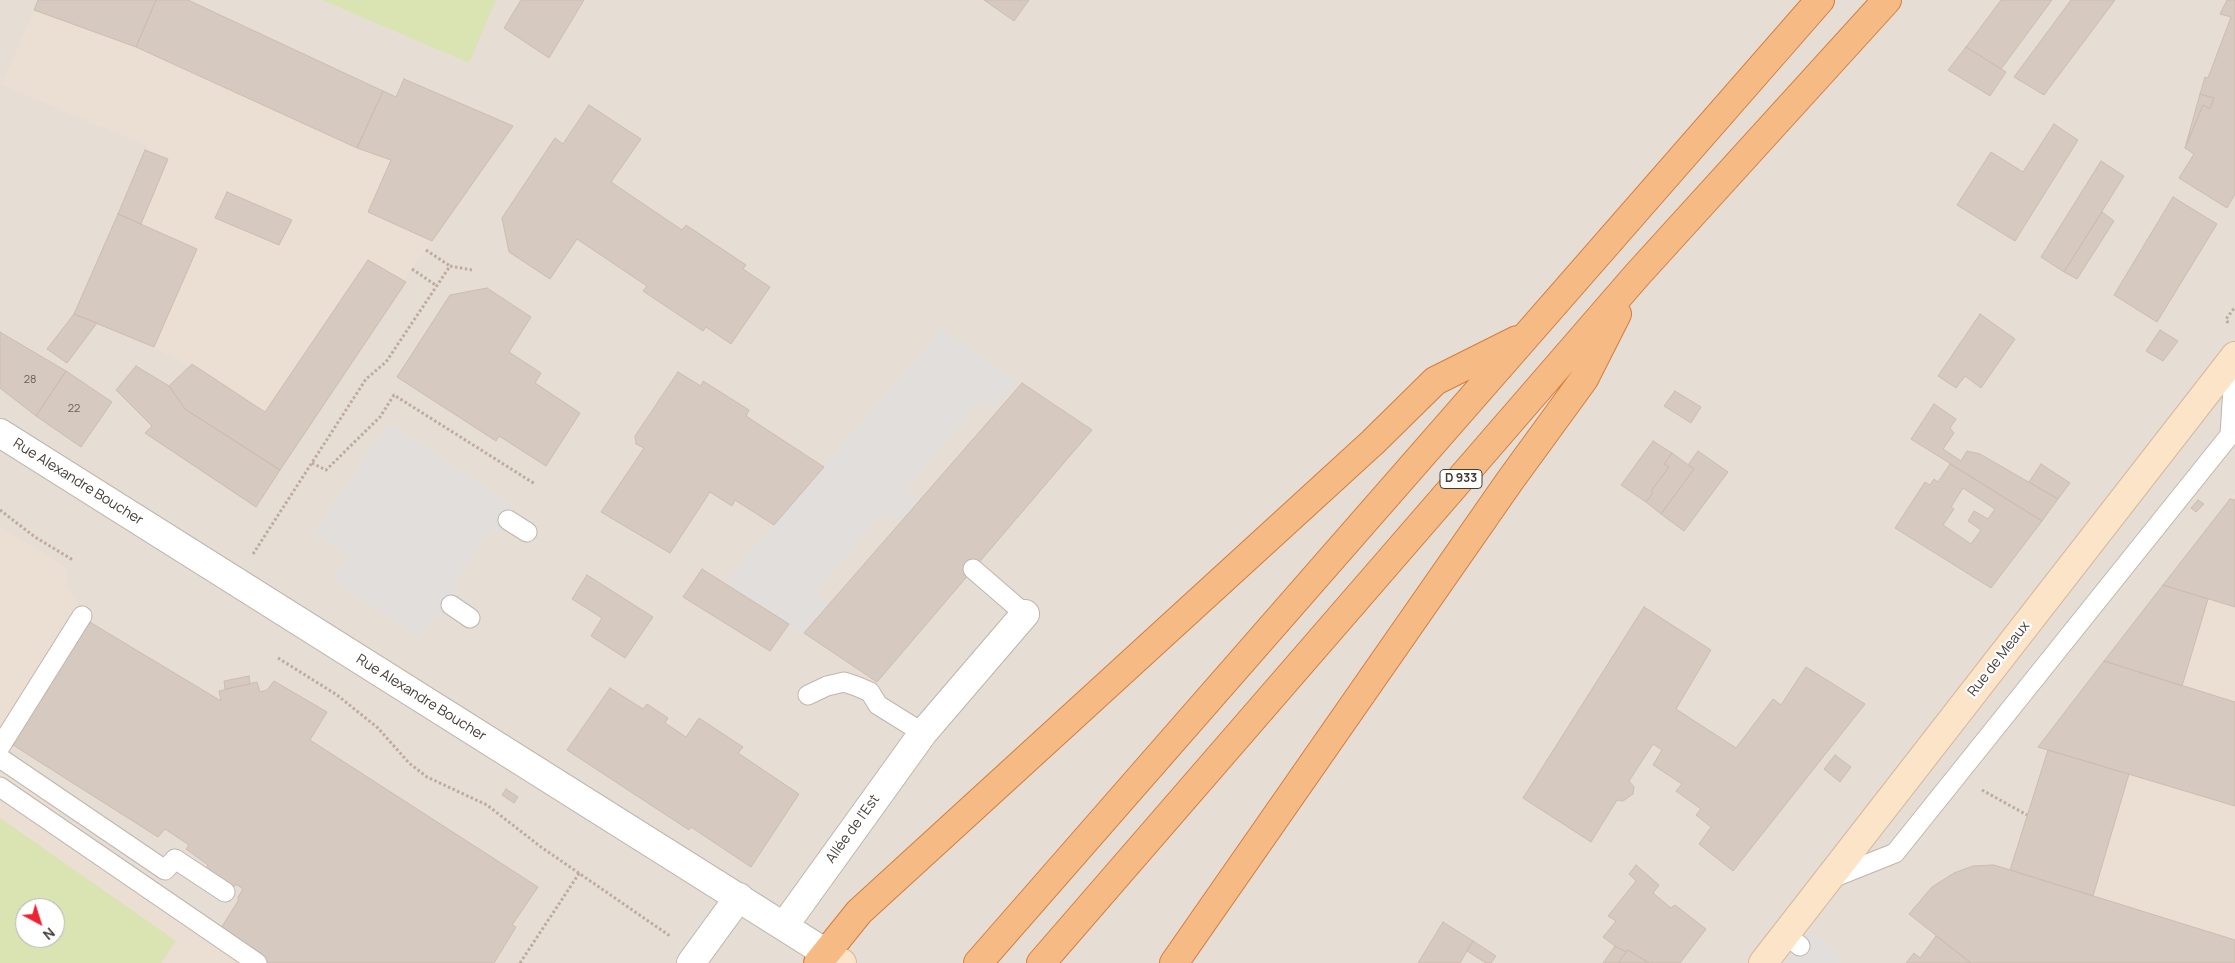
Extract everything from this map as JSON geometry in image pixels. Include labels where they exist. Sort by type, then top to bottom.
[{"type":"highway","points":[[978,963],[1530,334],[1820,0]]},
{"type":"highway","name":"D 933","points":[[1041,963],[1637,275],[1887,0]]},
{"type":"highway","points":[[1174,963],[1508,482],[1584,379],[1637,275]]},
{"type":"highway","points":[[829,960],[859,912],[1373,442],[1435,381],[1530,334]]},
{"type":"main road","name":"Rue de Meaux","points":[[1763,963],[1793,940],[1829,879],[2235,356]]},
{"type":"street","name":"Rue Alexandre Boucher","points":[[0,433],[784,926],[829,960]]},
{"type":"street","name":"Allée de l'Est","points":[[784,926],[922,733],[1025,614]]},
{"type":"street","points":[[684,952],[738,897]]},
{"type":"lane","points":[[1829,879],[1895,853],[2230,436],[2235,356]]},
{"type":"lane","points":[[508,520],[527,532]]},
{"type":"lane","points":[[973,569],[1025,614]]},
{"type":"lane","points":[[451,605],[470,618]]},
{"type":"lane","points":[[0,747],[82,616]]},
{"type":"lane","points":[[808,695],[827,686],[844,682],[870,692],[878,705],[922,733]]},
{"type":"lane","points":[[0,758],[165,870]]},
{"type":"lane","points":[[0,787],[256,963]]},
{"type":"lane","points":[[152,891],[165,870],[175,859],[225,892]]},
{"type":"path","points":[[426,250],[450,266],[472,270]]},
{"type":"path","points":[[251,556],[366,379],[386,362],[450,266]]},
{"type":"path","points":[[412,269],[436,286]]},
{"type":"path","points":[[2230,326],[2226,319],[2235,307]]},
{"type":"path","points":[[312,463],[326,470],[380,417],[394,395],[535,484]]},
{"type":"path","points":[[0,510],[35,537],[73,560]]},
{"type":"path","points":[[278,658],[337,696],[378,728],[409,763],[427,777],[487,805],[541,847],[580,872],[684,952]]},
{"type":"path","points":[[1957,776],[2027,815]]},
{"type":"path","points":[[520,963],[580,872]]},
{"type":"shaded area","points":[[0,0],[2235,0],[2235,963],[0,963]]},
{"type":"shaded area","points":[[38,0],[188,0],[395,97],[404,79],[513,126],[404,281],[406,282],[280,470],[185,409],[190,368],[154,347],[74,314],[147,146],[1,85]]},
{"type":"shaded area","points":[[942,329],[1017,382],[995,408],[982,399],[904,490],[919,502],[902,523],[886,510],[815,592],[829,604],[804,633],[724,583]]},
{"type":"shaded area","points":[[389,424],[516,508],[498,534],[490,530],[452,586],[460,592],[443,617],[435,614],[420,637],[332,579],[349,556],[315,533]]},
{"type":"shaded area","points":[[2235,492],[2235,963],[1971,963],[1909,914],[1932,887],[1954,873],[1973,866],[1987,865],[2010,870],[2048,750],[2038,747]]},
{"type":"shaded area","points":[[0,526],[67,568],[67,585],[79,602],[0,729]]},
{"type":"shaded area","points":[[0,768],[156,885],[266,963],[0,963]]},
{"type":"shaded area","points":[[1812,931],[1833,947],[1841,963],[1787,963]]},
{"type":"green space","points":[[322,0],[496,0],[469,63]]},
{"type":"green space","points":[[0,818],[176,941],[161,963],[0,963]]},
{"type":"building","points":[[38,0],[156,0],[136,47],[34,10]]},
{"type":"building","points":[[156,0],[188,0],[383,91],[357,148],[136,47]]},
{"type":"building","points":[[521,0],[584,0],[549,58],[504,28]]},
{"type":"building","points":[[984,0],[1029,0],[1014,21]]},
{"type":"building","points":[[2001,0],[2052,0],[2001,69],[1966,47]]},
{"type":"building","points":[[2071,0],[2115,0],[2044,95],[2014,77]]},
{"type":"building","points":[[2227,0],[2235,0],[2235,194],[2227,208],[2179,178],[2194,154],[2185,148],[2203,105],[2210,109],[2214,98],[2200,94],[2205,77],[2208,78],[2231,17],[2220,14]]},
{"type":"building","points":[[1966,47],[2006,72],[1990,96],[1948,70]]},
{"type":"building","points":[[404,79],[513,126],[432,241],[368,212],[391,160],[357,148],[383,91],[396,97]]},
{"type":"building","points":[[2200,94],[2214,98],[2210,109],[2203,105],[2185,148]]},
{"type":"building","points":[[589,105],[641,139],[611,182],[682,230],[686,225],[746,265],[743,269],[770,287],[731,344],[706,327],[703,331],[643,291],[647,286],[577,239],[550,279],[509,252],[502,218],[555,138],[563,144]]},
{"type":"building","points":[[2054,124],[2078,140],[2015,241],[1957,205],[1991,152],[2023,172]]},
{"type":"building","points":[[145,150],[168,159],[141,224],[118,214]]},
{"type":"building","points":[[2101,161],[2124,176],[2064,272],[2041,257]]},
{"type":"building","points":[[227,192],[292,220],[279,245],[215,218]]},
{"type":"building","points":[[2173,197],[2217,224],[2157,322],[2114,295]]},
{"type":"building","points":[[2102,212],[2114,221],[2077,279],[2064,272]]},
{"type":"building","points":[[118,214],[197,249],[154,347],[74,314]]},
{"type":"building","points":[[368,260],[406,282],[280,470],[185,409],[169,386],[192,364],[265,412]]},
{"type":"building","points":[[487,288],[531,317],[509,352],[541,373],[535,383],[580,413],[546,466],[499,436],[496,441],[397,377],[450,295]]},
{"type":"building","points":[[74,314],[97,323],[67,363],[47,349]]},
{"type":"building","points":[[1980,314],[2015,339],[1981,388],[1965,376],[1956,388],[1938,376]]},
{"type":"building","points":[[2160,330],[2178,341],[2163,361],[2146,351]]},
{"type":"building","points":[[0,332],[66,371],[36,416],[0,388]]},
{"type":"building","points":[[136,366],[169,386],[185,409],[280,470],[256,507],[145,433],[152,426],[116,390]]},
{"type":"building","points":[[66,371],[112,402],[81,447],[36,416]]},
{"type":"building","points":[[678,372],[701,386],[703,381],[749,410],[746,416],[824,467],[774,525],[735,500],[732,506],[710,492],[670,553],[601,512],[644,448],[636,444],[635,436]]},
{"type":"building","points":[[1022,383],[1092,430],[877,682],[804,633]]},
{"type":"building","points":[[1675,391],[1701,407],[1691,423],[1664,406]]},
{"type":"building","points":[[1934,404],[1956,419],[1950,428],[1954,433],[1943,449],[1961,461],[1967,451],[1980,454],[2058,499],[2042,521],[1911,439]]},
{"type":"building","points":[[1653,441],[1672,453],[1664,464],[1669,467],[1651,491],[1653,493],[1646,502],[1621,485]]},
{"type":"building","points":[[1698,451],[1728,472],[1684,531],[1661,514],[1694,469],[1688,465]]},
{"type":"building","points":[[1672,453],[1694,469],[1661,514],[1646,502],[1653,493],[1651,491],[1669,467],[1664,464]]},
{"type":"building","points":[[1950,464],[2042,521],[1991,588],[1895,528],[1925,482],[1930,485],[1934,479],[1938,482]],"holes":[[[1963,488],[1995,509],[1988,519],[1974,511],[1968,521],[1981,530],[1971,544],[1943,525],[1954,509],[1951,507]]]},
{"type":"building","points":[[2041,464],[2070,483],[2058,499],[2029,482]]},
{"type":"building","points":[[2230,499],[2235,500],[2235,607],[2163,585]]},
{"type":"building","points":[[2198,500],[2204,504],[2196,512],[2191,508]]},
{"type":"building","points":[[702,569],[789,624],[770,651],[683,597]]},
{"type":"building","points":[[587,575],[653,617],[625,658],[591,636],[602,618],[572,599]]},
{"type":"building","points":[[2163,585],[2208,599],[2182,686],[2104,661]]},
{"type":"building","points":[[1644,607],[1711,650],[1676,709],[1736,748],[1773,699],[1781,705],[1806,667],[1865,704],[1733,871],[1699,844],[1711,827],[1696,815],[1701,809],[1676,791],[1682,784],[1653,765],[1662,750],[1653,744],[1629,781],[1634,787],[1633,794],[1623,801],[1617,800],[1591,842],[1523,798]]},
{"type":"building","points":[[88,621],[221,701],[219,691],[257,682],[260,692],[267,690],[274,681],[327,712],[310,740],[538,887],[512,925],[516,927],[494,963],[266,963],[218,933],[238,901],[238,897],[243,889],[236,884],[234,887],[206,868],[208,865],[186,849],[189,845],[165,829],[158,837],[13,745]]},
{"type":"building","points":[[2104,661],[2235,702],[2235,806],[2038,747]]},
{"type":"building","points":[[249,676],[250,684],[225,689],[224,681]]},
{"type":"building","points":[[610,688],[643,709],[647,704],[668,718],[665,723],[686,737],[699,718],[743,747],[738,753],[799,794],[751,867],[691,827],[689,830],[567,750]]},
{"type":"building","points":[[2048,750],[2129,774],[2093,896],[2010,870]]},
{"type":"building","points":[[1835,755],[1851,767],[1840,782],[1824,769]]},
{"type":"building","points":[[506,789],[518,797],[514,803],[502,795]]},
{"type":"building","points":[[1636,865],[1659,885],[1653,893],[1671,908],[1675,905],[1706,929],[1680,963],[1649,963],[1628,950],[1626,952],[1615,946],[1603,937],[1616,921],[1608,916],[1636,881],[1629,874]]},
{"type":"building","points":[[1994,865],[2235,940],[2235,963],[1971,963],[1909,914],[1932,887],[1954,873],[1973,866]]},
{"type":"building","points":[[1443,922],[1473,941],[1460,963],[1418,963]]},
{"type":"building","points":[[1936,936],[1971,963],[1906,963],[1914,953],[1920,958]]},
{"type":"building","points":[[1473,941],[1496,956],[1491,963],[1486,963],[1467,951]]},
{"type":"building","points":[[1615,946],[1626,952],[1618,963],[1603,963]]},
{"type":"building","points":[[1628,950],[1649,963],[1618,963]]}]
